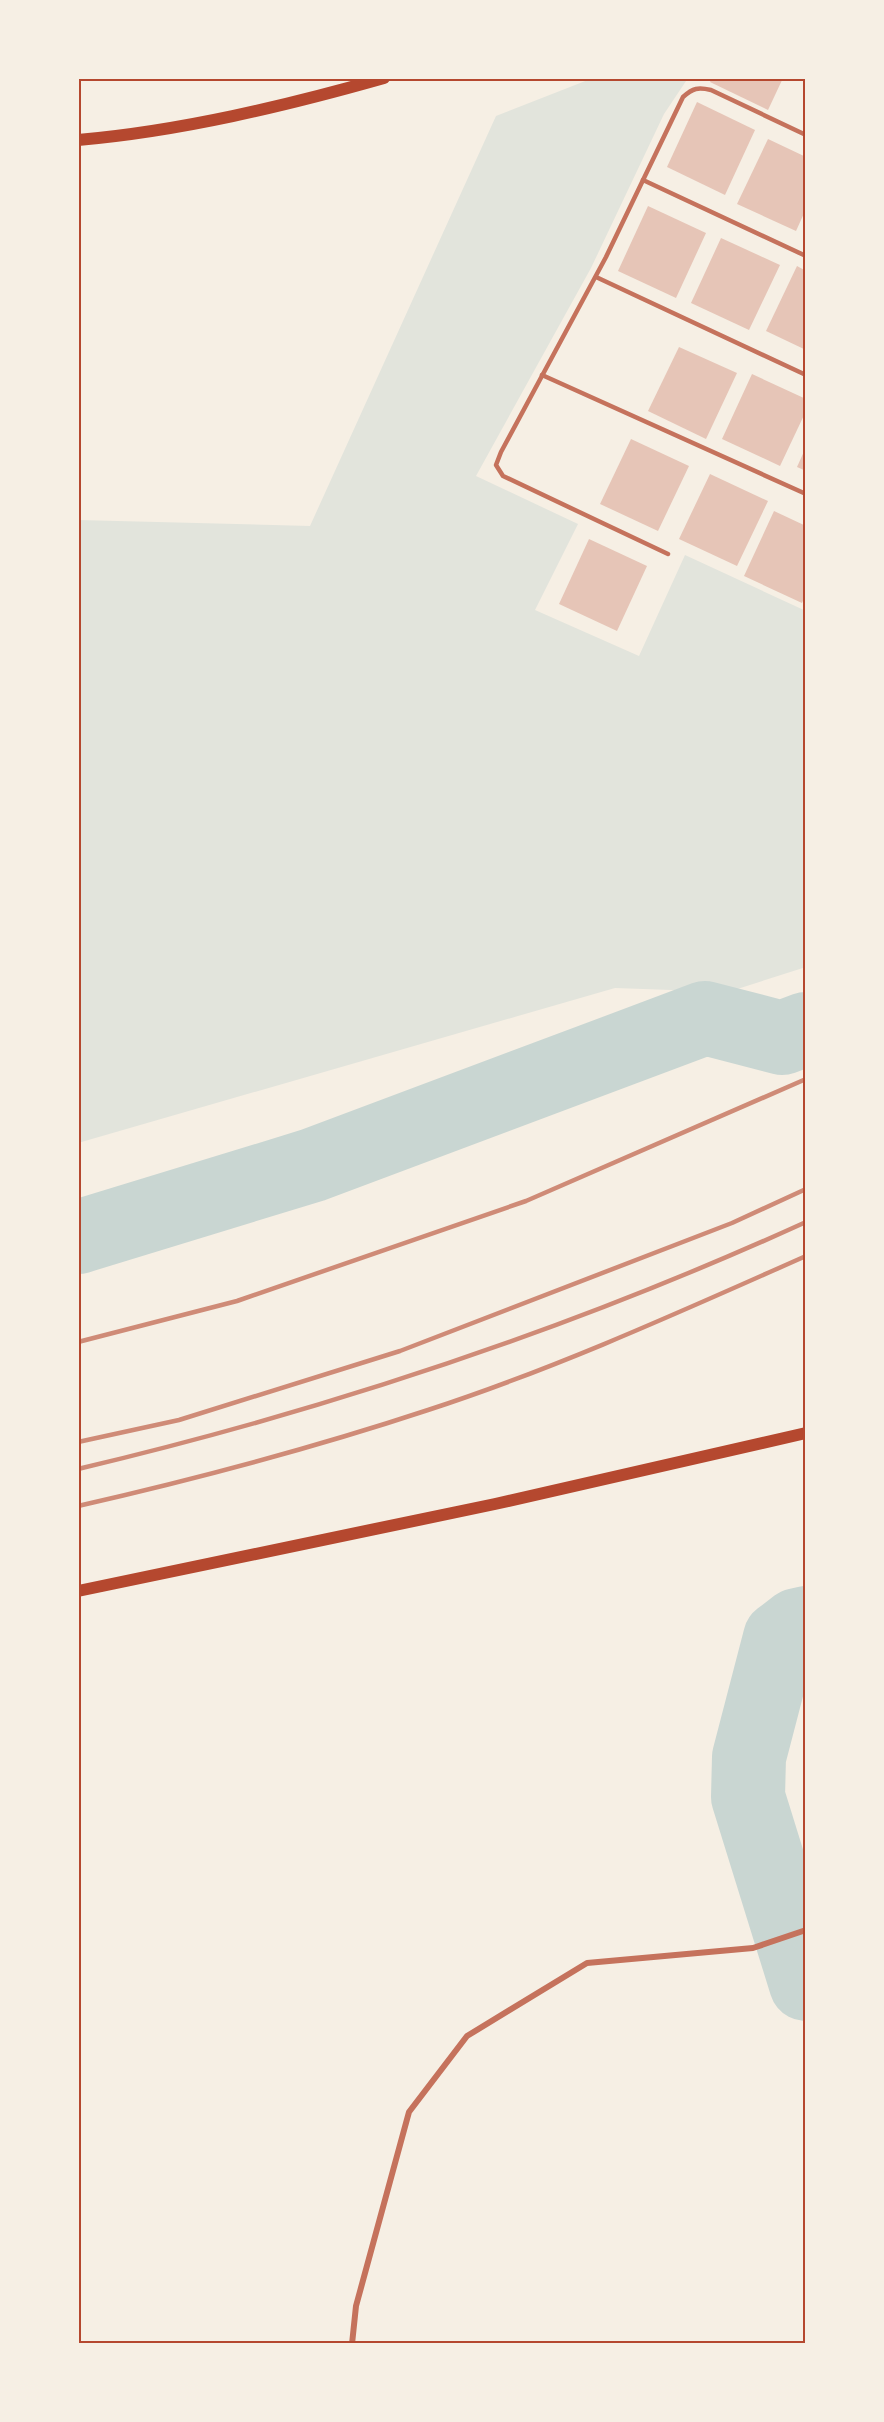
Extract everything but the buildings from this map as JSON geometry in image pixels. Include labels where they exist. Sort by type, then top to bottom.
[{"type":"main road","points":[[78,140],[162,129],[231,115],[384,78]]},
{"type":"main road","points":[[78,1591],[495,1504],[806,1433]]},
{"type":"street","points":[[352,2344],[356,2306],[409,2112],[467,2036],[587,1963],[753,1948],[806,1930]]},
{"type":"lane","points":[[668,554],[503,476],[496,465],[596,277],[683,98],[692,90],[700,87],[711,90],[806,135]]},
{"type":"lane","points":[[643,180],[806,256]]},
{"type":"lane","points":[[596,277],[806,375]]},
{"type":"lane","points":[[542,375],[806,494]]},
{"type":"shaded area","points":[[593,78],[688,78],[664,114],[591,268],[476,476],[578,524],[535,610],[639,656],[685,555],[806,611],[806,967],[728,992],[615,988],[78,1143],[78,520],[310,526],[496,116]]},
{"type":"waterway","points":[[78,1237],[313,1165],[705,1018],[782,1038],[806,1029]]},
{"type":"waterway","points":[[806,1623],[797,1625],[780,1638],[749,1757],[748,1797],[806,1984]]},
{"type":"railway","points":[[78,1342],[237,1301],[526,1201],[806,1079]]},
{"type":"railway","points":[[78,1442],[179,1420],[400,1351],[732,1223],[806,1189]]},
{"type":"railway","points":[[78,1469],[264,1420],[448,1363],[629,1297],[806,1222]]},
{"type":"railway","points":[[78,1506],[298,1450],[476,1394],[619,1338],[806,1256]]}]
